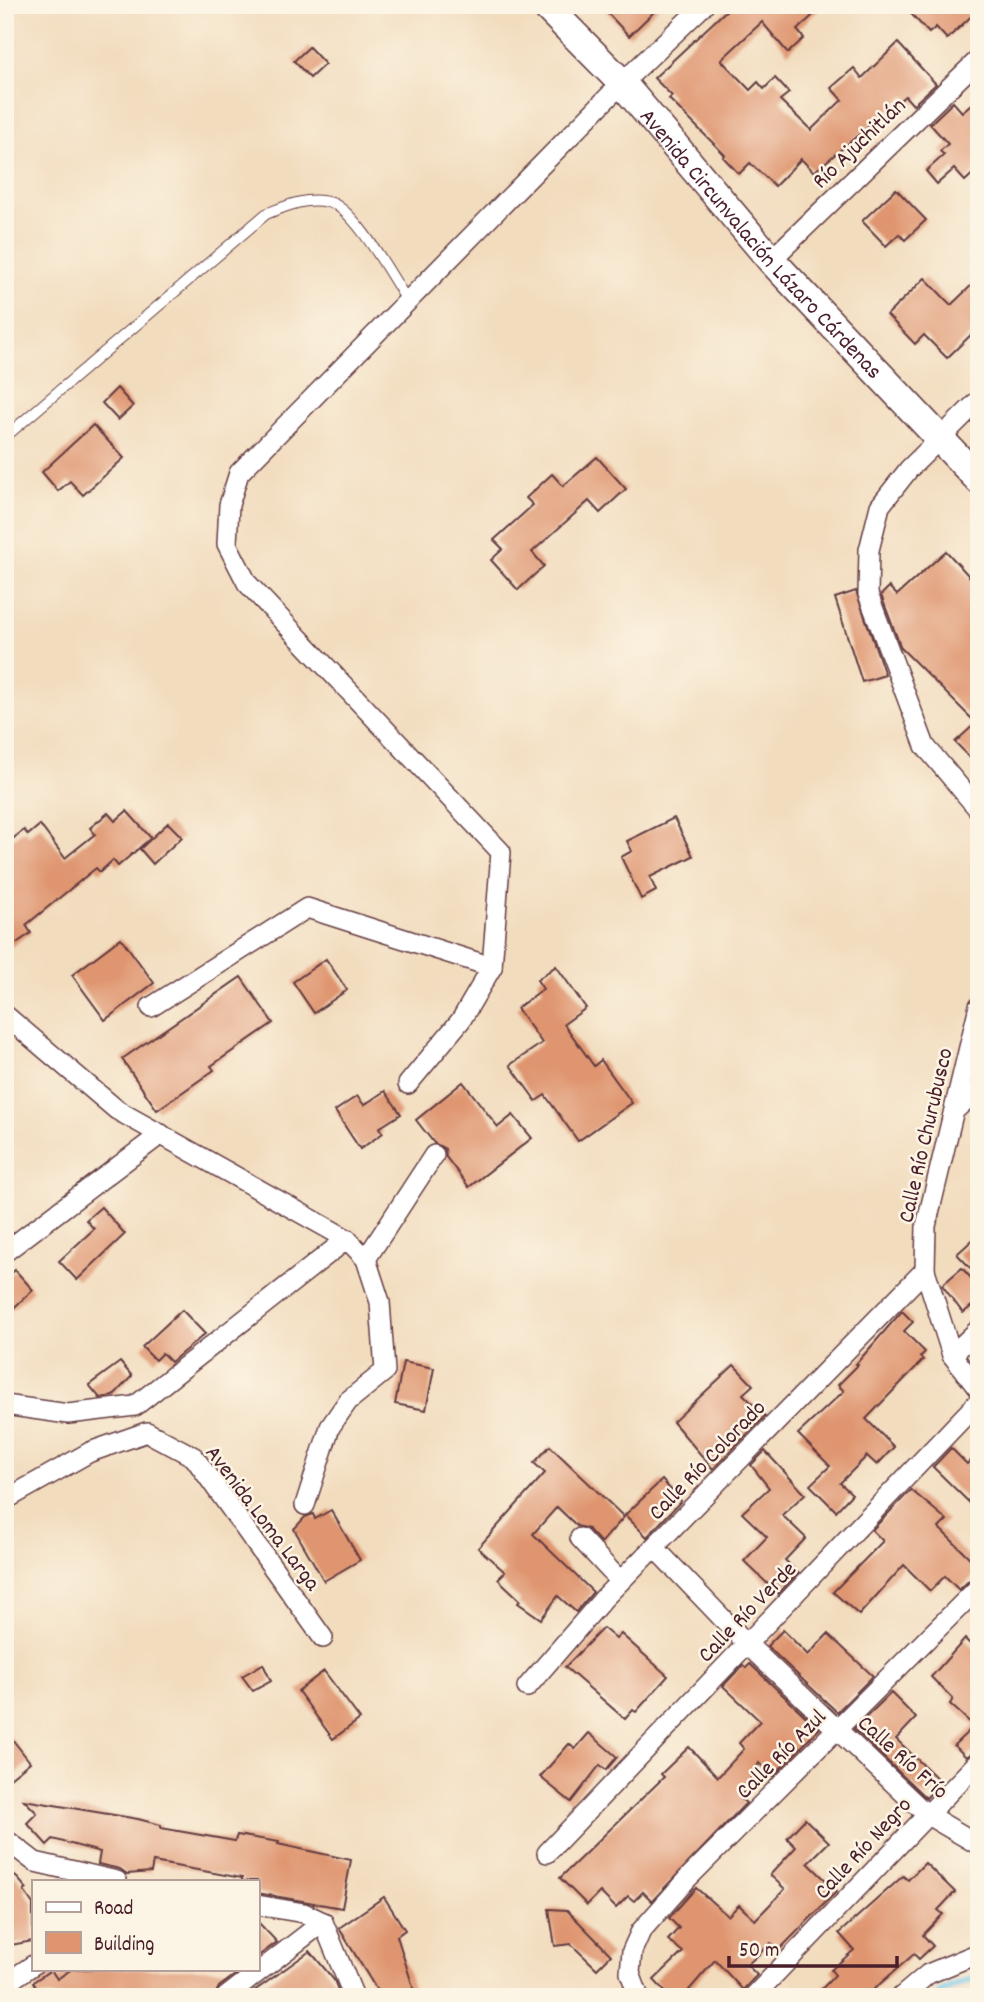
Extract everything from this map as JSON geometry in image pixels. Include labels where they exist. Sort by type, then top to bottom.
[{"type":"street","name":"Avenida Circunvalación Lázaro Cárdenas","points":[[545,5],[622,83],[771,260],[979,480]]},
{"type":"street","points":[[408,1084],[461,1020],[492,967],[501,852],[247,583],[227,544],[229,505],[239,473],[622,83],[704,5]]},
{"type":"street","name":"Río Ajuchitlán","points":[[771,260],[979,59]]},
{"type":"street","points":[[979,400],[909,469],[880,506],[869,550],[868,594],[925,746],[979,810]]},
{"type":"street","points":[[151,1007],[307,908],[492,967]]},
{"type":"street","name":"Calle Río Churubusco","points":[[979,1006],[926,1226],[925,1270],[952,1355],[979,1390]]},
{"type":"street","points":[[5,1015],[117,1110],[347,1239],[366,1259],[380,1302],[385,1371],[348,1401],[330,1427],[304,1506]]},
{"type":"street","points":[[953,1112],[979,1088]]},
{"type":"street","points":[[5,1252],[161,1135]]},
{"type":"street","points":[[366,1259],[434,1155]]},
{"type":"street","points":[[5,1405],[68,1414],[135,1406],[347,1239]]},
{"type":"street","name":"Calle Río Colorado","points":[[527,1687],[620,1581],[925,1270]]},
{"type":"street","points":[[952,1355],[979,1329]]},
{"type":"street","name":"Calle Río Verde","points":[[547,1853],[979,1401]]},
{"type":"street","name":"Avenida Loma Larga","points":[[5,1500],[90,1452],[147,1432],[194,1457],[323,1638]]},
{"type":"street","points":[[580,1538],[620,1581]]},
{"type":"street","name":"Calle Río Frío","points":[[654,1547],[748,1645],[926,1814],[979,1845]]},
{"type":"street","name":"Calle Río Azul","points":[[639,1997],[630,1973],[632,1951],[641,1931],[680,1887],[979,1587]]},
{"type":"street","name":"Calle Río Negro","points":[[753,1997],[979,1760]]},
{"type":"street","points":[[5,1839],[35,1862],[113,1880]]},
{"type":"street","points":[[259,1905],[304,1913],[323,1922],[354,1997]]},
{"type":"street","points":[[226,1997],[323,1922]]},
{"type":"street","points":[[901,1997],[928,1974],[979,1953]]},
{"type":"street","points":[[5,1984],[32,1966]]},
{"type":"lane","points":[[5,437],[266,214],[302,201],[331,202],[352,218],[408,302]]},
{"type":"building","points":[[600,5],[661,5],[629,36]]},
{"type":"building","points":[[732,5],[824,5],[797,30],[804,38],[788,53],[762,22],[721,60],[750,90],[758,82],[764,89],[775,78],[789,93],[780,100],[811,130],[842,100],[831,88],[854,68],[862,78],[898,43],[936,84],[913,105],[905,96],[814,172],[801,159],[775,186],[750,163],[739,174],[723,157],[725,155],[669,99],[672,96],[654,78]]},
{"type":"building","points":[[903,5],[979,5],[979,9],[947,39],[936,27],[929,33]]},
{"type":"building","points":[[309,47],[325,64],[310,78],[294,61]]},
{"type":"building","points":[[979,97],[979,168],[965,181],[954,169],[937,184],[926,171],[944,155],[940,151],[948,144],[930,124],[953,102],[962,112]]},
{"type":"building","points":[[896,189],[926,220],[905,240],[899,234],[886,246],[862,221]]},
{"type":"building","points":[[925,278],[951,305],[979,278],[979,327],[947,358],[924,335],[915,344],[887,315]]},
{"type":"building","points":[[117,388],[133,406],[118,420],[102,403]]},
{"type":"building","points":[[93,425],[124,458],[83,495],[70,481],[58,491],[42,472]]},
{"type":"building","points":[[597,457],[626,489],[600,513],[589,501],[532,552],[544,566],[518,590],[491,560],[503,549],[494,540],[533,505],[526,498],[552,474],[563,486]]},
{"type":"building","points":[[946,551],[979,587],[979,767],[955,742],[976,723],[901,648],[881,595],[889,587],[897,595]]},
{"type":"building","points":[[856,591],[885,675],[862,682],[835,598]]},
{"type":"building","points":[[127,811],[151,838],[118,866],[113,860],[100,872],[96,868],[26,925],[31,933],[5,951],[5,845],[24,830],[28,835],[40,825],[65,858],[95,834],[90,828],[108,813],[115,821]]},
{"type":"building","points":[[674,818],[693,856],[650,877],[656,891],[641,899],[621,857],[632,851],[627,841]]},
{"type":"building","points":[[168,823],[182,837],[153,864],[140,849]]},
{"type":"building","points":[[121,938],[154,983],[105,1020],[72,975]]},
{"type":"building","points":[[326,959],[347,990],[314,1013],[293,982]]},
{"type":"building","points":[[556,966],[586,1008],[564,1024],[594,1066],[601,1060],[632,1103],[578,1141],[545,1095],[536,1101],[510,1065],[542,1043],[517,1008],[543,989],[537,980]]},
{"type":"building","points":[[241,977],[273,1023],[211,1066],[214,1070],[157,1110],[122,1059]]},
{"type":"building","points":[[463,1082],[498,1127],[513,1115],[532,1138],[469,1187],[446,1157],[445,1149],[434,1143],[416,1120]]},
{"type":"building","points":[[385,1091],[401,1114],[379,1128],[383,1133],[360,1149],[335,1111],[357,1096],[364,1105]]},
{"type":"building","points":[[101,1207],[125,1234],[77,1280],[59,1261],[94,1229],[86,1220]]},
{"type":"building","points":[[979,1234],[979,1277],[957,1254]]},
{"type":"building","points":[[962,1268],[979,1287],[979,1300],[963,1313],[942,1285]]},
{"type":"building","points":[[15,1270],[33,1290],[5,1316],[5,1279]]},
{"type":"building","points":[[182,1310],[205,1334],[171,1362],[162,1353],[155,1360],[142,1347]]},
{"type":"building","points":[[902,1311],[913,1322],[904,1331],[925,1352],[920,1357],[923,1360],[866,1419],[894,1447],[877,1465],[867,1456],[840,1483],[852,1494],[836,1511],[810,1485],[830,1466],[798,1434],[844,1391],[838,1385]]},
{"type":"building","points":[[120,1362],[132,1376],[113,1396],[100,1398],[89,1385]]},
{"type":"building","points":[[403,1362],[434,1368],[426,1410],[395,1404]]},
{"type":"building","points":[[734,1365],[753,1385],[743,1394],[765,1416],[713,1469],[673,1422]]},
{"type":"building","points":[[550,1446],[624,1517],[601,1543],[588,1529],[577,1526],[557,1507],[533,1534],[593,1592],[576,1612],[558,1596],[541,1619],[518,1603],[520,1600],[498,1579],[505,1572],[478,1548],[545,1473],[534,1463]]},
{"type":"building","points":[[951,1448],[967,1464],[979,1452],[979,1512],[933,1467]]},
{"type":"building","points":[[765,1451],[805,1494],[782,1515],[806,1538],[785,1560],[798,1573],[778,1594],[744,1561],[767,1537],[742,1513],[769,1488],[751,1465]]},
{"type":"building","points":[[662,1480],[681,1501],[647,1537],[625,1515]]},
{"type":"building","points":[[911,1490],[947,1520],[939,1528],[979,1567],[979,1571],[959,1590],[945,1576],[930,1591],[904,1565],[859,1615],[833,1592],[883,1541],[872,1530]]},
{"type":"building","points":[[331,1510],[360,1560],[324,1581],[294,1529],[305,1517],[313,1514],[315,1519]]},
{"type":"building","points":[[603,1628],[616,1639],[621,1634],[668,1676],[636,1712],[633,1710],[625,1719],[565,1667]]},
{"type":"building","points":[[783,1630],[808,1655],[828,1634],[873,1676],[837,1712],[767,1646]]},
{"type":"building","points":[[965,1639],[979,1653],[979,1749],[966,1757],[954,1745],[974,1726],[950,1704],[953,1699],[931,1677]]},
{"type":"building","points":[[263,1664],[271,1681],[253,1691],[242,1676]]},
{"type":"building","points":[[750,1664],[819,1729],[773,1776],[759,1763],[740,1798],[746,1803],[652,1901],[643,1892],[634,1901],[628,1896],[616,1908],[600,1892],[587,1905],[560,1878],[664,1777],[661,1774],[689,1747],[718,1777],[744,1749],[739,1743],[760,1721],[723,1686],[743,1665],[746,1668]]},
{"type":"building","points":[[324,1671],[360,1719],[333,1739],[298,1691]]},
{"type":"building","points":[[891,1693],[916,1718],[896,1739],[941,1782],[926,1798],[854,1729]]},
{"type":"building","points":[[5,1730],[30,1762],[5,1782]]},
{"type":"building","points":[[589,1733],[617,1757],[606,1770],[600,1765],[571,1802],[540,1777],[569,1744],[575,1749]]},
{"type":"building","points":[[24,1800],[138,1819],[161,1825],[161,1828],[235,1841],[237,1835],[279,1842],[278,1844],[351,1860],[342,1908],[259,1893],[259,1880],[242,1880],[153,1862],[151,1872],[127,1874],[120,1869],[98,1864],[100,1852],[53,1839],[47,1845],[27,1823],[37,1813]]},
{"type":"building","points":[[805,1819],[829,1842],[808,1863],[837,1891],[779,1950],[771,1943],[747,1965],[757,1975],[743,1990],[715,1960],[683,1997],[670,1997],[654,1980],[683,1952],[668,1940],[679,1928],[669,1918],[696,1888],[728,1916],[739,1905],[755,1920],[785,1889],[770,1875],[796,1847],[787,1838]]},
{"type":"building","points":[[925,1863],[955,1892],[938,1910],[943,1914],[923,1935],[933,1946],[919,1959],[914,1954],[865,1997],[814,1997],[835,1975],[831,1970],[854,1950],[839,1933],[903,1876],[908,1880]]},
{"type":"building","points":[[5,1864],[27,1889],[24,1891],[32,1903],[32,1941],[5,1946]]},
{"type":"building","points":[[384,1897],[405,1930],[397,1936],[416,1997],[381,1997],[339,1928]]},
{"type":"building","points":[[549,1909],[567,1910],[611,1955],[597,1969],[571,1944],[555,1946]]},
{"type":"building","points":[[259,1923],[277,1942],[259,1956]]},
{"type":"building","points":[[310,1951],[334,1980],[341,1997],[246,1997]]},
{"type":"building","points":[[51,1970],[57,1979],[70,1970],[242,1970],[219,1987],[214,1997],[31,1997],[39,1991],[33,1982]]},
{"type":"waterway","points":[[937,1997],[941,1992],[979,1976]]}]
